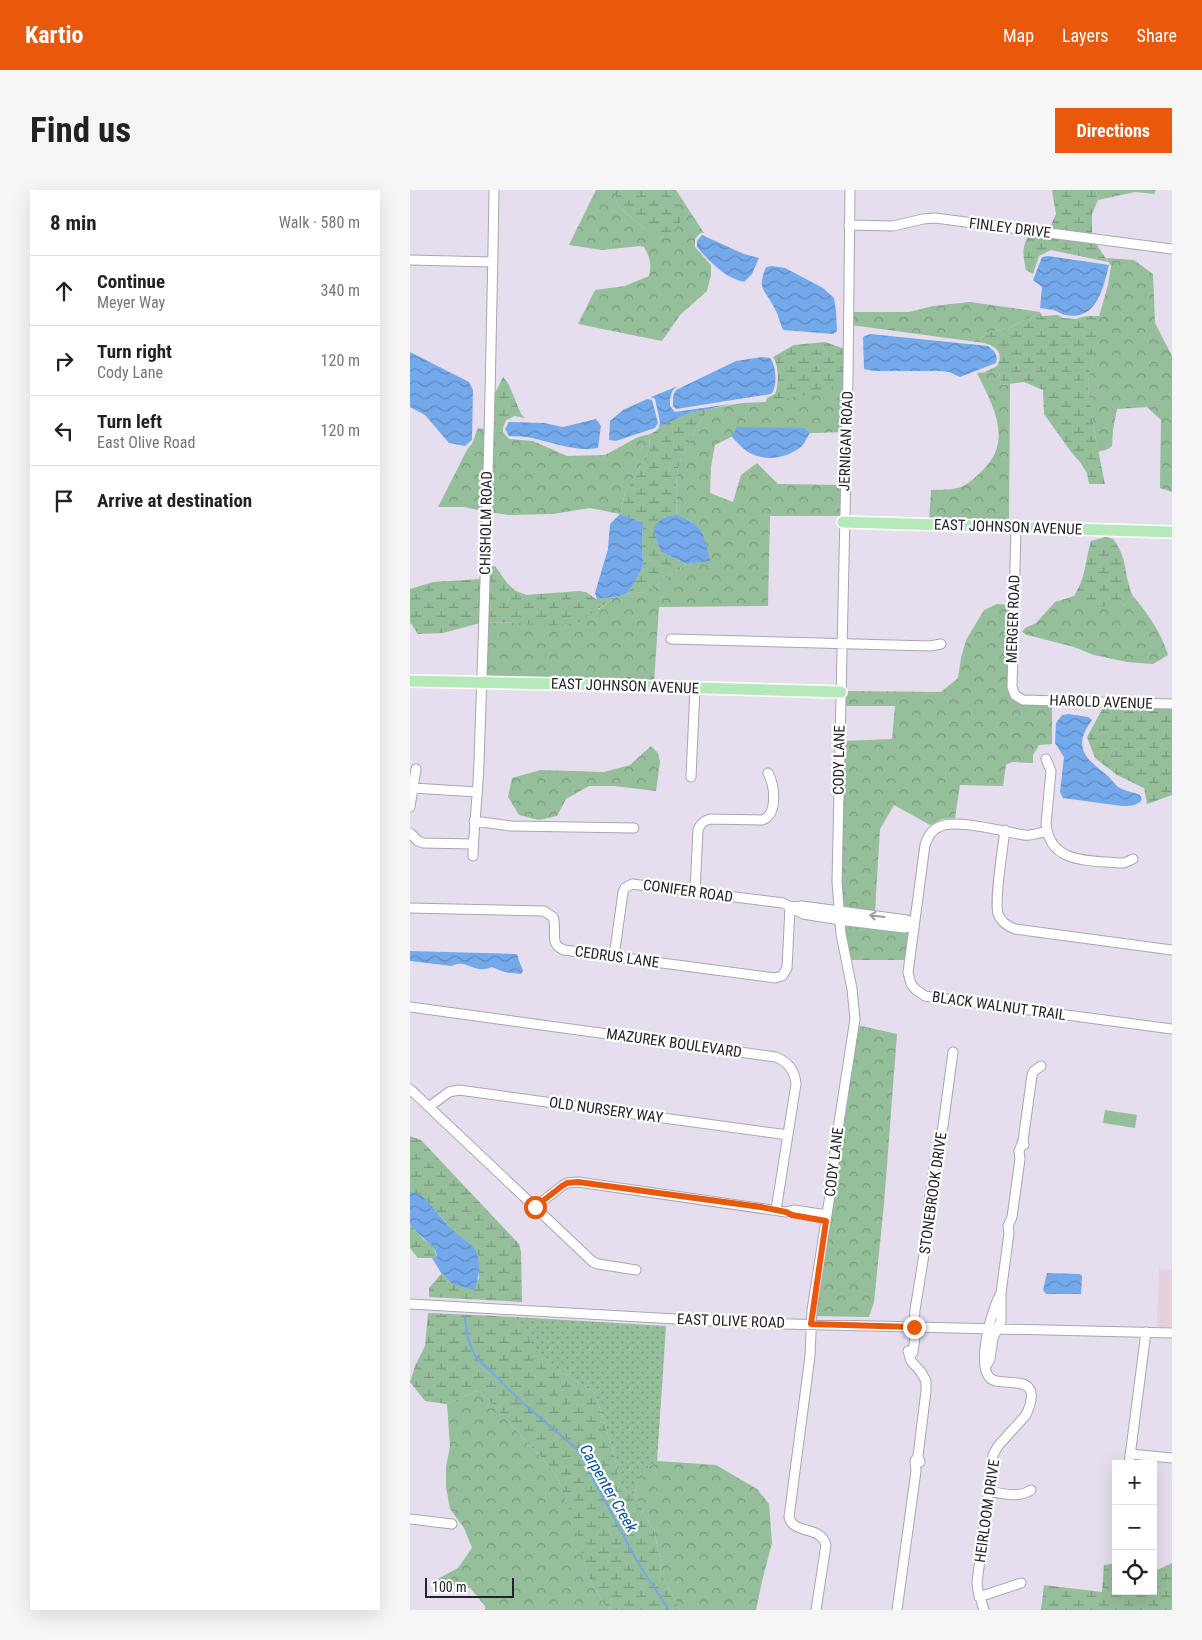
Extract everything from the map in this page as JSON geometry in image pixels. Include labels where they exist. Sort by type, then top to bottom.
[{"type":"main road","name":"EAST JOHNSON AVENUE","points":[[843,522],[1172,532]]},
{"type":"main road","name":"EAST JOHNSON AVENUE","points":[[410,681],[841,692]]},
{"type":"street","name":"CHISHOLM ROAD","points":[[472,856],[482,682],[494,190]]},
{"type":"street","name":"JERNIGAN ROAD","points":[[841,692],[850,190]]},
{"type":"street","name":"FINLEY DRIVE","points":[[849,225],[893,226],[923,218],[936,218],[1172,249]]},
{"type":"street","points":[[410,260],[493,262]]},
{"type":"street","name":"MERGER ROAD","points":[[1016,527],[1012,687],[1015,695],[1019,698],[1030,700]]},
{"type":"street","points":[[672,639],[930,646],[941,644]]},
{"type":"street","points":[[691,777],[694,688]]},
{"type":"street","name":"CODY LANE","points":[[816,1610],[826,1545],[825,1541],[819,1534],[792,1524],[789,1517],[810,1356],[811,1324],[854,1019],[852,988],[844,955],[838,915],[836,882],[841,692]]},
{"type":"street","name":"HAROLD AVENUE","points":[[1030,700],[1172,704]]},
{"type":"street","points":[[1046,759],[1051,771],[1046,831],[1049,839],[1058,851],[1073,858],[1119,863],[1133,859]]},
{"type":"street","points":[[410,807],[416,769]]},
{"type":"street","points":[[695,891],[698,830],[700,825],[710,819],[766,819],[773,808],[773,786],[768,773]]},
{"type":"street","points":[[413,788],[477,792]]},
{"type":"street","points":[[474,821],[511,826],[634,828]]},
{"type":"street","name":"BLACK WALNUT TRAIL","points":[[1046,831],[1026,835],[1005,830],[950,824],[938,827],[930,834],[925,846],[908,972],[915,989],[925,996],[1172,1029]]},
{"type":"street","points":[[1005,830],[997,906],[1004,924],[1015,929],[1172,950]]},
{"type":"street","points":[[410,833],[423,843],[473,844]]},
{"type":"street","name":"CONIFER ROAD","points":[[614,957],[623,892],[625,888],[632,884],[783,903],[790,907],[802,906],[838,915],[907,920],[914,925]]},
{"type":"street","name":"CEDRUS LANE","points":[[410,908],[544,911],[553,918],[556,926],[554,942],[560,949],[775,978],[785,973],[787,968],[790,907]]},
{"type":"street","name":"MAZUREK BOULEVARD","points":[[410,1007],[776,1057],[787,1063],[795,1079],[776,1210]]},
{"type":"street","name":"STONEBROOK DRIVE","points":[[898,1610],[916,1471],[920,1467],[918,1456],[926,1391],[926,1381],[911,1361],[910,1356],[913,1352],[915,1337],[913,1330],[915,1310],[927,1236],[928,1209],[953,1052]]},
{"type":"street","name":"HEIRLOOM DRIVE","points":[[984,1610],[979,1597],[977,1583],[993,1455],[996,1449],[1026,1415],[1031,1396],[1028,1388],[1021,1382],[993,1380],[988,1374],[983,1358],[993,1328],[996,1304],[1001,1293],[1010,1233],[1013,1227],[1012,1217],[1020,1159],[1024,1151],[1023,1141],[1032,1075],[1041,1066]]},
{"type":"street","points":[[410,1089],[593,1262],[636,1270]]},
{"type":"street","name":"OLD NURSERY WAY","points":[[430,1107],[448,1092],[459,1090],[788,1135]]},
{"type":"street","points":[[535,1207],[562,1186],[573,1182],[786,1212],[794,1210],[827,1218]]},
{"type":"street","name":"EAST OLIVE ROAD","points":[[410,1304],[913,1330],[993,1328],[1172,1333]]},
{"type":"street","points":[[1146,1332],[1129,1459],[1172,1458]]},
{"type":"street","points":[[988,1491],[1018,1495],[1031,1490]]},
{"type":"street","points":[[410,1518],[452,1524]]},
{"type":"street","points":[[979,1597],[1021,1583]]},
{"type":"shaded area","points":[[1159,1269],[1172,1270],[1172,1327],[1157,1327]]},
{"type":"green space","points":[[596,190],[614,190],[618,206],[645,229],[671,195],[667,190],[676,190],[704,233],[700,233],[695,239],[695,247],[711,265],[711,275],[707,291],[680,315],[662,341],[578,324],[595,290],[625,286],[649,276],[650,272],[650,261],[644,247],[602,250],[569,245]]},
{"type":"green space","points":[[614,190],[667,190],[682,220],[668,239],[645,229],[618,206]]},
{"type":"green space","points":[[1052,190],[1096,190],[1098,200],[1092,214],[1092,235],[1035,227],[1051,225],[1056,214]]},
{"type":"green space","points":[[1096,190],[1156,190],[1154,194],[1135,192],[1098,200]]},
{"type":"green space","points":[[1030,234],[1095,242],[1108,262],[1051,250],[1039,256],[1033,274],[1026,270],[1024,256],[1025,243]]},
{"type":"green space","points":[[1106,258],[1134,260],[1153,274],[1155,323],[1172,356],[1172,492],[1160,488],[1161,420],[1147,407],[1117,409],[1112,446],[1098,452],[1088,382],[1100,313],[1111,266]]},
{"type":"green space","points":[[970,302],[1040,312],[1010,327],[986,333],[977,342],[851,325],[851,312],[909,312],[933,306]]},
{"type":"green space","points":[[1040,312],[1042,316],[1058,315],[1063,318],[1076,319],[1086,316],[1100,316],[1088,382],[1095,435],[1105,484],[1089,484],[1087,473],[1080,462],[1044,414],[1043,390],[1024,382],[1001,385],[999,371],[985,372],[997,366],[1000,356],[996,348],[977,342],[986,333],[1010,327]]},
{"type":"green space","points":[[825,342],[845,349],[845,371],[828,391],[766,402],[767,398],[775,394],[777,386],[778,375],[773,357],[794,345]]},
{"type":"green space","points":[[845,371],[844,432],[810,433],[805,428],[735,435],[715,445],[711,467],[710,493],[733,502],[741,475],[757,463],[778,484],[842,485],[841,516],[770,516],[768,606],[659,607],[654,683],[485,679],[486,622],[515,623],[599,609],[616,597],[646,592],[687,564],[709,561],[691,521],[677,516],[676,497],[679,465],[692,436],[708,409],[742,403],[766,402]]},
{"type":"green space","points":[[999,371],[1001,385],[1010,384],[1009,523],[929,521],[931,490],[954,489],[964,486],[992,460],[999,436],[997,423],[989,398],[977,373]]},
{"type":"green space","points":[[503,377],[508,383],[521,414],[525,418],[515,416],[506,420],[503,432],[491,430],[492,399]]},
{"type":"green space","points":[[708,409],[688,443],[679,465],[676,484],[677,516],[662,518],[661,552],[687,564],[646,592],[626,594],[634,584],[643,566],[643,524],[620,514],[625,493],[649,450],[650,434],[659,427],[690,413]]},
{"type":"green space","points":[[478,428],[485,429],[483,511],[464,507],[438,507],[473,441]]},
{"type":"green space","points":[[491,430],[503,432],[509,439],[533,441],[567,456],[605,455],[638,437],[650,434],[649,450],[625,493],[620,514],[590,508],[553,514],[509,515],[489,512]]},
{"type":"green space","points":[[1106,537],[1113,539],[1118,547],[1124,561],[1133,596],[1123,606],[1094,607],[1077,601],[1074,596],[1083,576],[1091,541]]},
{"type":"green space","points":[[488,566],[495,566],[507,583],[516,591],[526,595],[579,591],[586,592],[596,599],[616,597],[577,623],[548,626],[486,622]]},
{"type":"green space","points":[[482,579],[480,623],[443,633],[418,634],[410,622],[410,589],[433,582]]},
{"type":"green space","points":[[1074,596],[1078,601],[1123,606],[1133,596],[1154,624],[1168,655],[1153,664],[1127,662],[1094,655],[1074,647],[1022,632],[1025,628],[1036,623],[1055,602]]},
{"type":"green space","points":[[997,604],[1011,605],[1010,693],[1052,704],[1052,744],[1039,745],[1033,755],[1033,763],[1012,762],[1006,765],[1003,786],[960,785],[955,818],[942,819],[930,825],[894,805],[880,829],[875,912],[841,907],[843,741],[892,739],[895,706],[844,706],[844,691],[941,692],[958,678],[966,640],[984,610]]},
{"type":"green space","points":[[1104,706],[1172,708],[1172,795],[1147,804],[1144,788],[1117,775],[1095,758],[1087,737]]},
{"type":"green space","points":[[651,746],[658,753],[660,762],[656,791],[614,786],[589,786],[566,799],[557,816],[539,820],[519,815],[508,797],[512,778],[541,770],[604,772],[630,765]]},
{"type":"green space","points":[[842,924],[909,930],[907,960],[848,960]]},
{"type":"green space","points":[[857,1025],[897,1034],[884,1204],[874,1302],[869,1317],[815,1316]]},
{"type":"green space","points":[[1105,1110],[1137,1115],[1135,1128],[1103,1123]]},
{"type":"green space","points":[[410,1136],[421,1140],[519,1244],[521,1252],[522,1302],[429,1297],[429,1288],[442,1273],[452,1284],[479,1279],[479,1261],[473,1246],[459,1236],[431,1205],[410,1191]]},
{"type":"green space","points":[[410,1224],[423,1239],[433,1246],[437,1257],[418,1258],[410,1248]]},
{"type":"green space","points":[[428,1313],[516,1317],[535,1350],[559,1370],[595,1393],[614,1453],[620,1485],[634,1495],[654,1531],[661,1562],[660,1571],[680,1610],[611,1610],[605,1606],[587,1575],[576,1531],[559,1481],[550,1467],[479,1390],[447,1404],[425,1401],[410,1382],[415,1366],[425,1346]]},
{"type":"green space","points":[[516,1317],[666,1326],[657,1461],[640,1474],[634,1495],[620,1485],[614,1453],[595,1393],[559,1370],[534,1350]]},
{"type":"green space","points":[[479,1390],[550,1467],[559,1481],[577,1531],[587,1575],[605,1606],[611,1610],[485,1610],[485,1606],[470,1588],[432,1582],[458,1568],[472,1548],[464,1528],[450,1509],[446,1487],[446,1466],[450,1447],[447,1404]]},
{"type":"green space","points":[[657,1461],[716,1465],[757,1489],[769,1504],[772,1543],[756,1610],[680,1610],[660,1571],[661,1562],[654,1531],[634,1495],[640,1474]]},
{"type":"green space","points":[[1172,1563],[1172,1610],[1041,1610],[1044,1585],[1102,1592],[1104,1565],[1112,1564],[1112,1595],[1157,1595],[1157,1570]]},
{"type":"water","points":[[702,235],[744,254],[759,258],[752,274],[744,282],[730,277],[718,268],[697,247],[697,241]]},
{"type":"water","points":[[1048,256],[1109,265],[1101,293],[1092,308],[1077,316],[1065,315],[1054,310],[1040,308],[1042,287],[1033,280],[1042,257]]},
{"type":"water","points":[[766,267],[785,268],[823,288],[834,298],[837,331],[833,334],[783,330],[762,285]]},
{"type":"water","points":[[870,334],[988,346],[997,357],[996,363],[960,377],[949,372],[939,371],[874,371],[864,369],[863,337]]},
{"type":"water","points":[[410,352],[469,382],[473,390],[472,440],[465,446],[449,443],[425,415],[410,407]]},
{"type":"water","points":[[762,357],[770,358],[774,366],[775,386],[771,394],[676,409],[673,406],[673,396],[676,390],[736,361]]},
{"type":"water","points":[[678,386],[673,390],[670,397],[670,406],[675,412],[731,404],[690,413],[659,427],[660,422],[655,399],[651,397]]},
{"type":"water","points":[[647,399],[652,400],[658,423],[655,428],[616,441],[609,440],[610,421],[623,410]]},
{"type":"water","points":[[596,419],[601,426],[598,448],[590,449],[573,448],[529,437],[509,436],[505,429],[509,422],[544,423],[563,427]]},
{"type":"water","points":[[737,427],[805,428],[810,433],[802,446],[796,450],[784,456],[770,458],[757,456],[741,446],[732,437]]},
{"type":"water","points":[[620,514],[643,523],[643,566],[634,584],[626,594],[597,599],[595,593],[608,549],[610,524]]},
{"type":"water","points":[[676,515],[692,523],[701,532],[710,561],[687,564],[661,552],[653,528],[662,518]]},
{"type":"water","points":[[1069,714],[1088,717],[1092,720],[1083,738],[1082,745],[1084,751],[1093,763],[1118,787],[1140,795],[1142,800],[1140,802],[1122,806],[1063,798],[1060,792],[1064,757],[1055,743],[1056,723],[1062,715]]},
{"type":"water","points":[[410,951],[516,954],[523,971],[521,974],[504,972],[492,967],[480,969],[462,964],[452,966],[410,961]]},
{"type":"water","points":[[410,1191],[424,1198],[456,1233],[476,1250],[479,1267],[474,1290],[452,1284],[440,1271],[432,1258],[437,1257],[434,1248],[410,1224]]},
{"type":"water","points":[[1047,1273],[1080,1274],[1082,1276],[1081,1294],[1046,1294],[1043,1290]]},
{"type":"waterway","name":"Carpenter Creek","points":[[465,1318],[468,1339],[475,1356],[524,1404],[578,1450],[638,1563],[669,1610]]},
{"type":"route","points":[[535,1207],[567,1183],[578,1182],[761,1207],[826,1221],[811,1324],[914,1327]]}]
